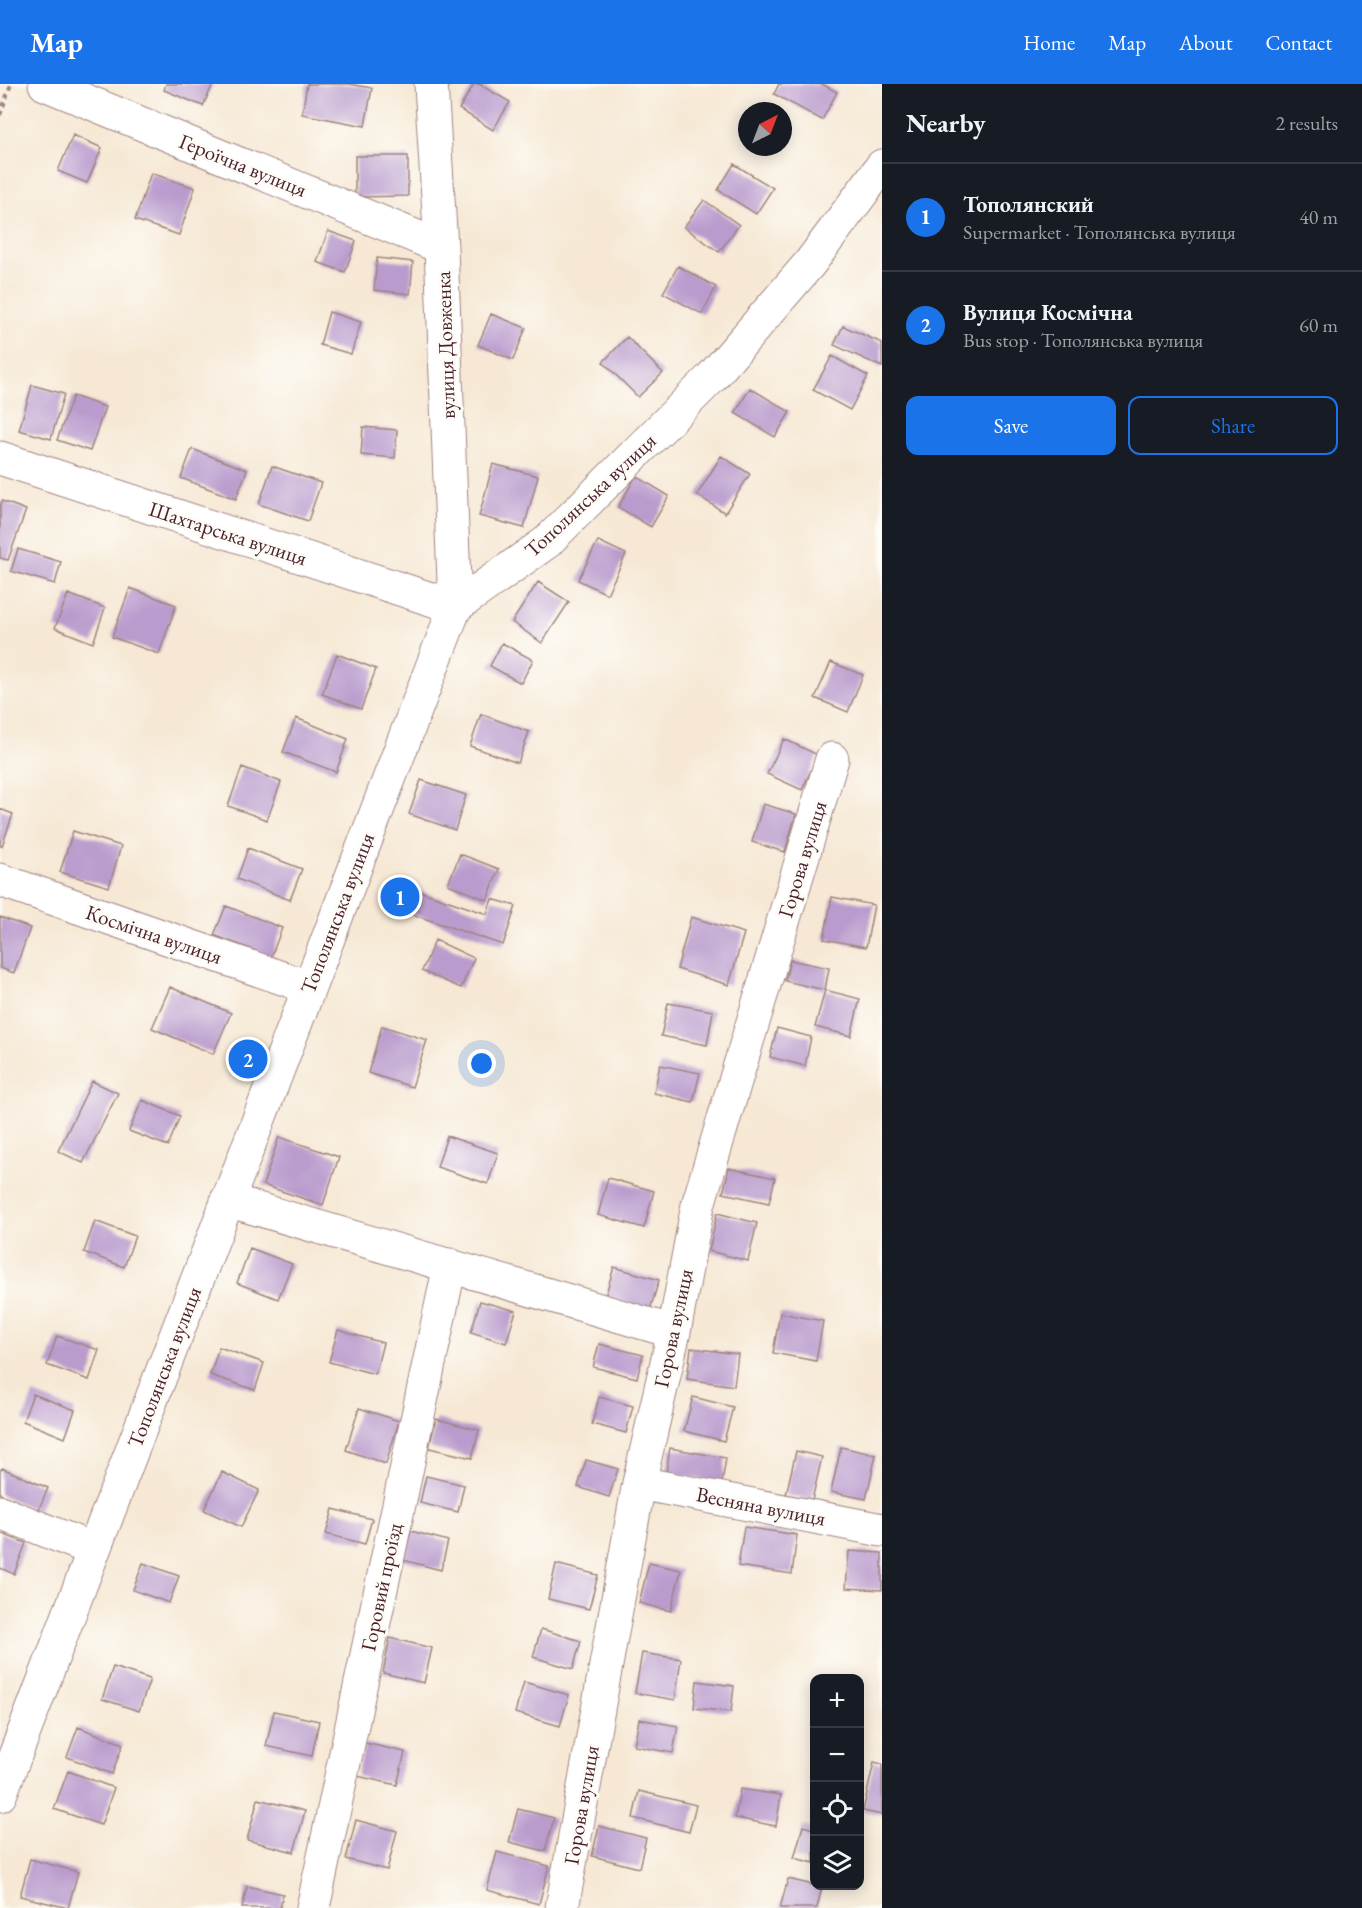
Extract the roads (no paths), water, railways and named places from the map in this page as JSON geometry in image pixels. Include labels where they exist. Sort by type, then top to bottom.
[{"type":"street","name":"Героїчна вулиця","points":[[45,84],[441,247]]},
{"type":"street","name":"вулиця Довженка","points":[[431,84],[441,247],[455,607]]},
{"type":"street","name":"Тополянська вулиця","points":[[0,1795],[455,607],[547,542],[712,377],[810,262],[882,166]]},
{"type":"street","name":"Шахтарська вулиця","points":[[0,459],[455,607]]},
{"type":"street","name":"Горова вулиця","points":[[562,1908],[639,1483],[674,1332],[698,1205],[832,759]]},
{"type":"street","name":"Космічна вулиця","points":[[0,880],[308,987]]},
{"type":"street","points":[[227,1200],[674,1332]]},
{"type":"street","name":"Горовий проїзд","points":[[313,1908],[450,1266]]},
{"type":"street","name":"Весняна вулиця","points":[[639,1483],[882,1530]]},
{"type":"street","points":[[0,1512],[94,1550]]},
{"type":"place","name":"Тополянский","points":[[400,897]]},
{"type":"place","name":"Вулиця Космічна","points":[[248,1059]]}]
